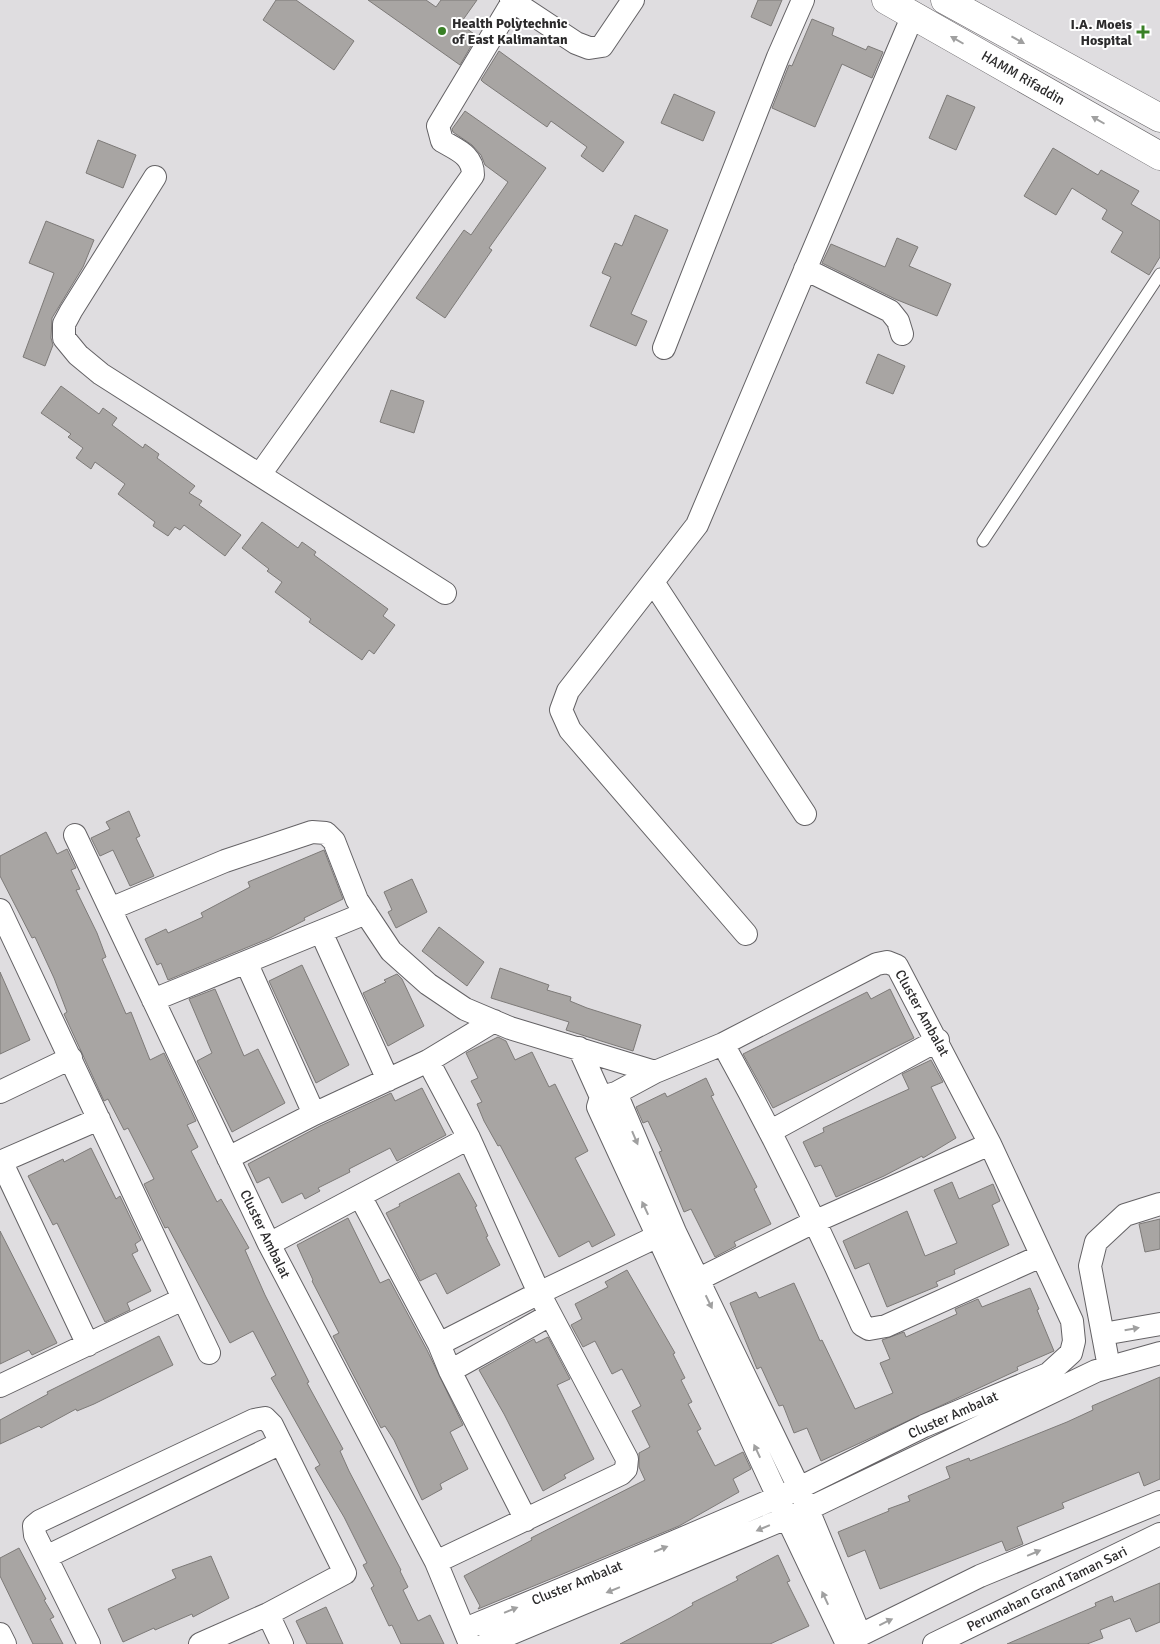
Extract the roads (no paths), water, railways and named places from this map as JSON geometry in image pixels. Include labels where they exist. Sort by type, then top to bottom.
[{"type":"main road","name":"HAMM Rifaddin","points":[[886,0],[913,15],[1153,129]]},
{"type":"main road","name":"HAMM Rifaddin","points":[[945,0],[1153,129]]},
{"type":"street","points":[[260,474],[473,175],[473,165],[468,157],[442,141],[438,126],[512,1],[576,43],[589,48],[602,46],[633,0]]},
{"type":"street","points":[[664,348],[774,66],[803,0]]},
{"type":"street","points":[[746,934],[570,730],[561,710],[568,691],[696,525],[913,15]]},
{"type":"street","points":[[155,177],[71,311],[64,324],[64,338],[78,355],[101,374],[446,593]]},
{"type":"street","points":[[805,269],[890,312],[898,321],[902,334]]},
{"type":"street","points":[[653,582],[805,814]]},
{"type":"street","points":[[110,909],[225,861],[312,832],[326,833],[334,842],[356,900],[391,951],[428,984],[465,1009],[494,1021],[655,1072]]},
{"type":"street","name":"Cluster Ambalat","points":[[75,835],[269,1244],[436,1562],[468,1636],[799,1488],[924,1426],[1048,1374],[1071,1353],[1074,1341],[1072,1321],[990,1144],[938,1040],[898,966],[887,962],[877,964],[723,1044],[655,1072],[608,1095]]},
{"type":"street","points":[[0,910],[209,1353]]},
{"type":"street","points":[[153,1000],[366,913]]},
{"type":"street","points":[[321,932],[388,1080]]},
{"type":"street","points":[[246,962],[314,1114]]},
{"type":"street","points":[[228,1158],[314,1114],[428,1061],[494,1021]]},
{"type":"street","points":[[772,1131],[938,1040]]},
{"type":"street","points":[[723,1044],[772,1131],[816,1221],[862,1325],[870,1329],[886,1326],[1041,1256]]},
{"type":"street","points":[[579,1048],[608,1095],[675,1232],[690,1283],[787,1518],[850,1640]]},
{"type":"street","points":[[0,1092],[71,1058]]},
{"type":"street","points":[[428,1061],[469,1138],[539,1293],[627,1459],[626,1469],[621,1474],[436,1562]]},
{"type":"street","points":[[608,1095],[598,1107],[658,1236],[690,1283],[799,1488],[808,1509],[850,1640]]},
{"type":"street","points":[[88,1345],[1,1162],[99,1119]]},
{"type":"street","points":[[269,1244],[469,1138]]},
{"type":"street","points":[[690,1283],[816,1221],[990,1144]]},
{"type":"street","points":[[360,1196],[439,1344],[450,1371],[526,1520]]},
{"type":"street","points":[[1110,1367],[1090,1266],[1096,1242],[1125,1215],[1160,1204]]},
{"type":"street","points":[[439,1344],[539,1293],[658,1236]]},
{"type":"street","points":[[0,1386],[183,1299]]},
{"type":"street","points":[[450,1371],[550,1315]]},
{"type":"street","points":[[1104,1338],[1160,1324]]},
{"type":"street","name":"Cluster Ambalat","points":[[486,1644],[808,1509],[1096,1371],[1160,1352]]},
{"type":"street","points":[[90,1644],[35,1535],[34,1526],[254,1420],[265,1418],[272,1425],[345,1572],[268,1614],[200,1644]]},
{"type":"street","points":[[46,1557],[281,1443]]},
{"type":"street","points":[[850,1640],[980,1576],[1160,1502]]},
{"type":"street","name":"Perumahan Grand Taman Sari","points":[[934,1644],[1160,1534]]},
{"type":"street","points":[[268,1614],[282,1644]]},
{"type":"street","points":[[0,1634],[5,1644]]},
{"type":"lane","points":[[983,541],[1160,274]]},
{"type":"place","name":"Health Polytechnic of East Kalimantan","points":[[442,31]]},
{"type":"place","name":"I.A. Moeis Hospital","points":[[1143,32]]}]
